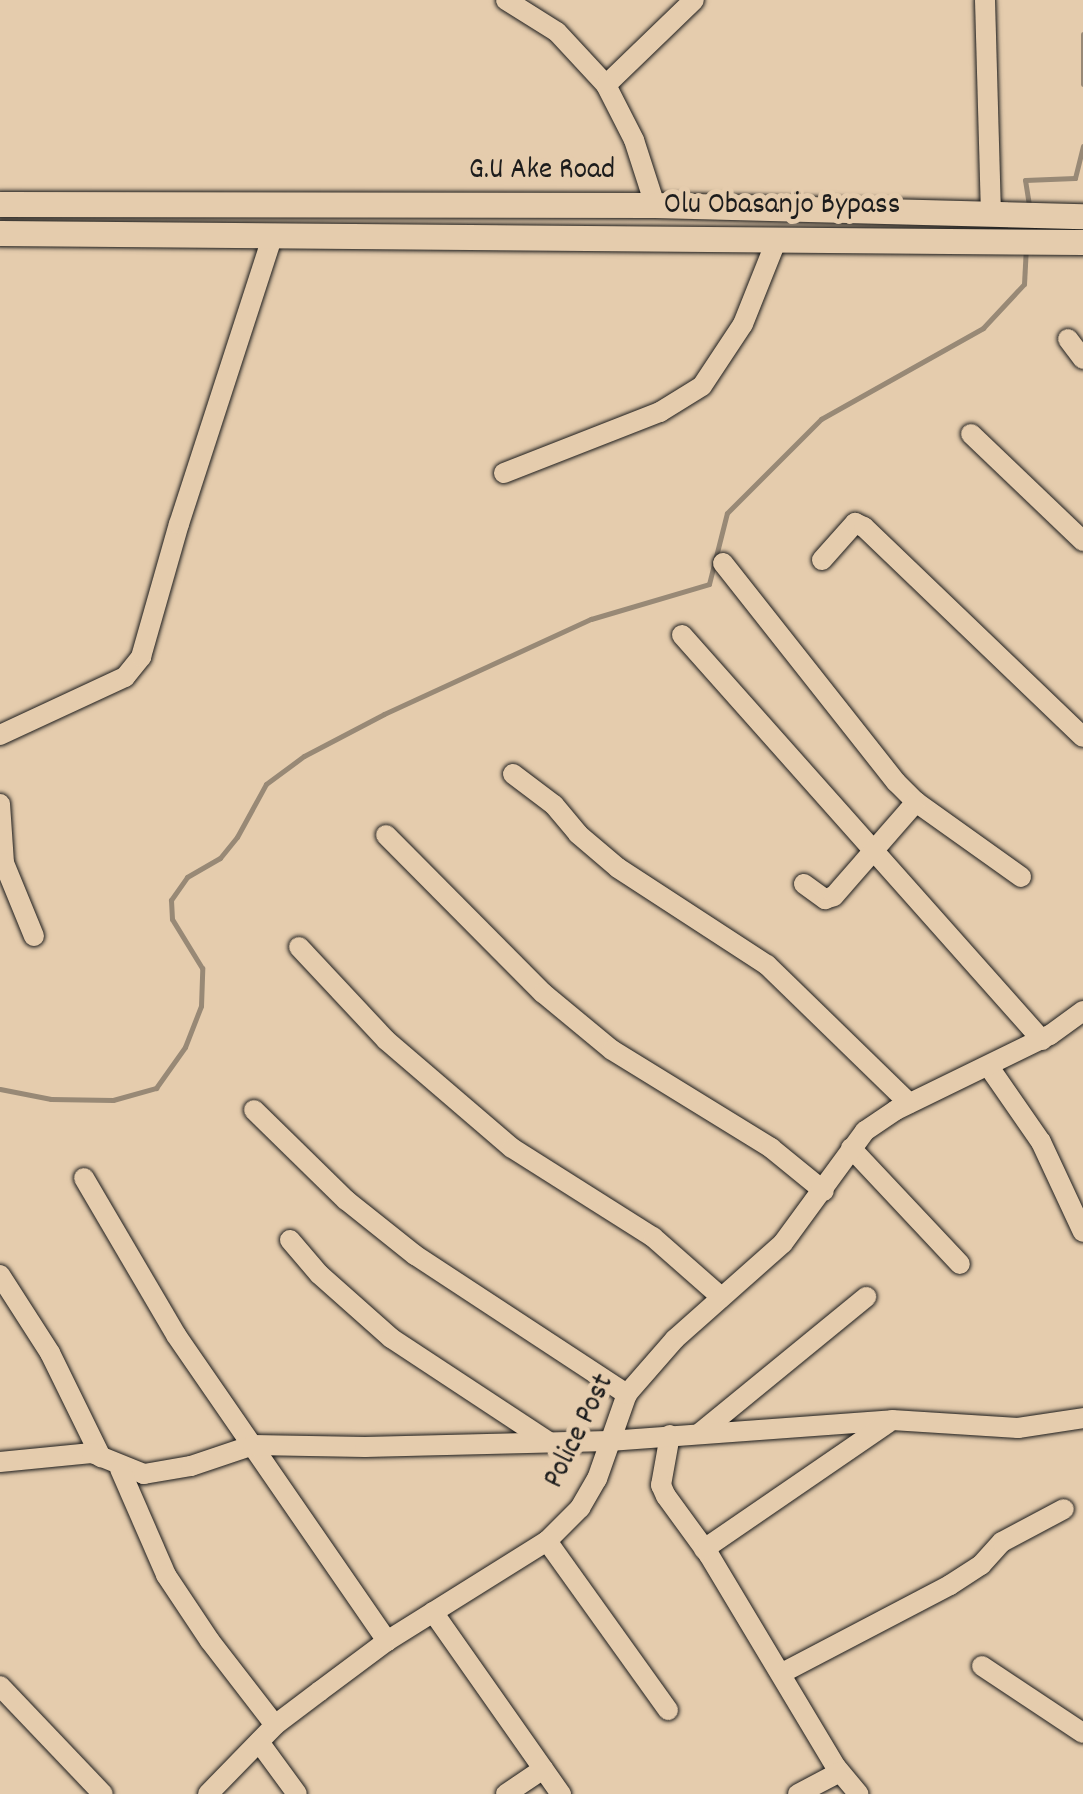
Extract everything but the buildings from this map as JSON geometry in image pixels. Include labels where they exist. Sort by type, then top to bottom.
[{"type":"main road","name":"G.U Ake Road","points":[[0,204],[656,205],[1083,216]]},
{"type":"main road","name":"Olu Obasanjo Bypass","points":[[0,233],[1083,242]]},
{"type":"street","points":[[506,0],[557,32],[606,85],[634,140],[656,205]]},
{"type":"street","points":[[606,85],[694,0]]},
{"type":"street","points":[[985,0],[991,213]]},
{"type":"street","points":[[0,735],[125,677],[140,656],[274,236]]},
{"type":"street","points":[[504,472],[660,412],[702,386],[743,324],[777,240]]},
{"type":"street","points":[[1068,339],[1083,359]]},
{"type":"street","points":[[971,434],[1083,542]]},
{"type":"street","points":[[822,560],[848,528],[855,523],[864,526],[1083,737]]},
{"type":"street","points":[[722,563],[820,690],[916,802],[1021,877]]},
{"type":"street","points":[[682,635],[1042,1040]]},
{"type":"street","points":[[513,774],[554,805],[578,834],[618,868],[768,965],[909,1103]]},
{"type":"street","points":[[804,884],[826,899],[834,896],[916,802]]},
{"type":"street","points":[[0,804],[4,863],[34,936]]},
{"type":"street","points":[[386,835],[543,993],[612,1050],[771,1148],[824,1191]]},
{"type":"street","points":[[299,947],[386,1040],[512,1148],[653,1237],[721,1297]]},
{"type":"street","name":"Police Post","points":[[208,1794],[275,1725],[387,1641],[548,1541],[580,1508],[627,1394],[675,1339],[783,1243],[865,1132],[909,1103],[1042,1040],[1083,1011]]},
{"type":"street","points":[[989,1067],[1041,1142],[1083,1232]]},
{"type":"street","points":[[254,1110],[346,1200],[416,1254],[627,1394]]},
{"type":"street","points":[[851,1148],[960,1264]]},
{"type":"street","points":[[84,1178],[176,1336],[387,1641]]},
{"type":"street","points":[[290,1240],[318,1274],[391,1338],[547,1441]]},
{"type":"street","points":[[0,1276],[50,1353],[101,1456]]},
{"type":"street","points":[[700,1434],[866,1296]]},
{"type":"street","points":[[0,1462],[79,1454],[101,1456],[120,1468],[144,1474],[191,1466],[254,1445],[364,1448],[609,1441],[892,1420],[1018,1428],[1083,1418]]},
{"type":"street","points":[[704,1549],[892,1420]]},
{"type":"street","points":[[670,1436],[661,1485],[782,1672],[840,1772],[859,1794]]},
{"type":"street","points":[[120,1468],[166,1575],[210,1642],[275,1725]]},
{"type":"street","points":[[782,1672],[950,1584],[981,1565],[1014,1534],[1064,1510]]},
{"type":"street","points":[[548,1541],[668,1710]]},
{"type":"street","points":[[433,1612],[561,1794]]},
{"type":"street","points":[[982,1666],[1083,1733]]},
{"type":"street","points":[[0,1686],[103,1794]]},
{"type":"street","points":[[259,1742],[297,1794]]},
{"type":"street","points":[[506,1794],[543,1768]]},
{"type":"street","points":[[798,1794],[840,1772]]},
{"type":"waterway","points":[[1083,34],[1083,84]]},
{"type":"waterway","points":[[1029,205],[1025,180],[1075,178],[1083,146]]},
{"type":"waterway","points":[[0,1089],[51,1099],[113,1100],[156,1088],[185,1047],[201,1006],[202,968],[172,919],[171,900],[187,877],[220,858],[237,837],[266,784],[304,756],[384,714],[591,619],[709,584],[727,513],[821,419],[983,328],[1024,284],[1026,250]]}]
